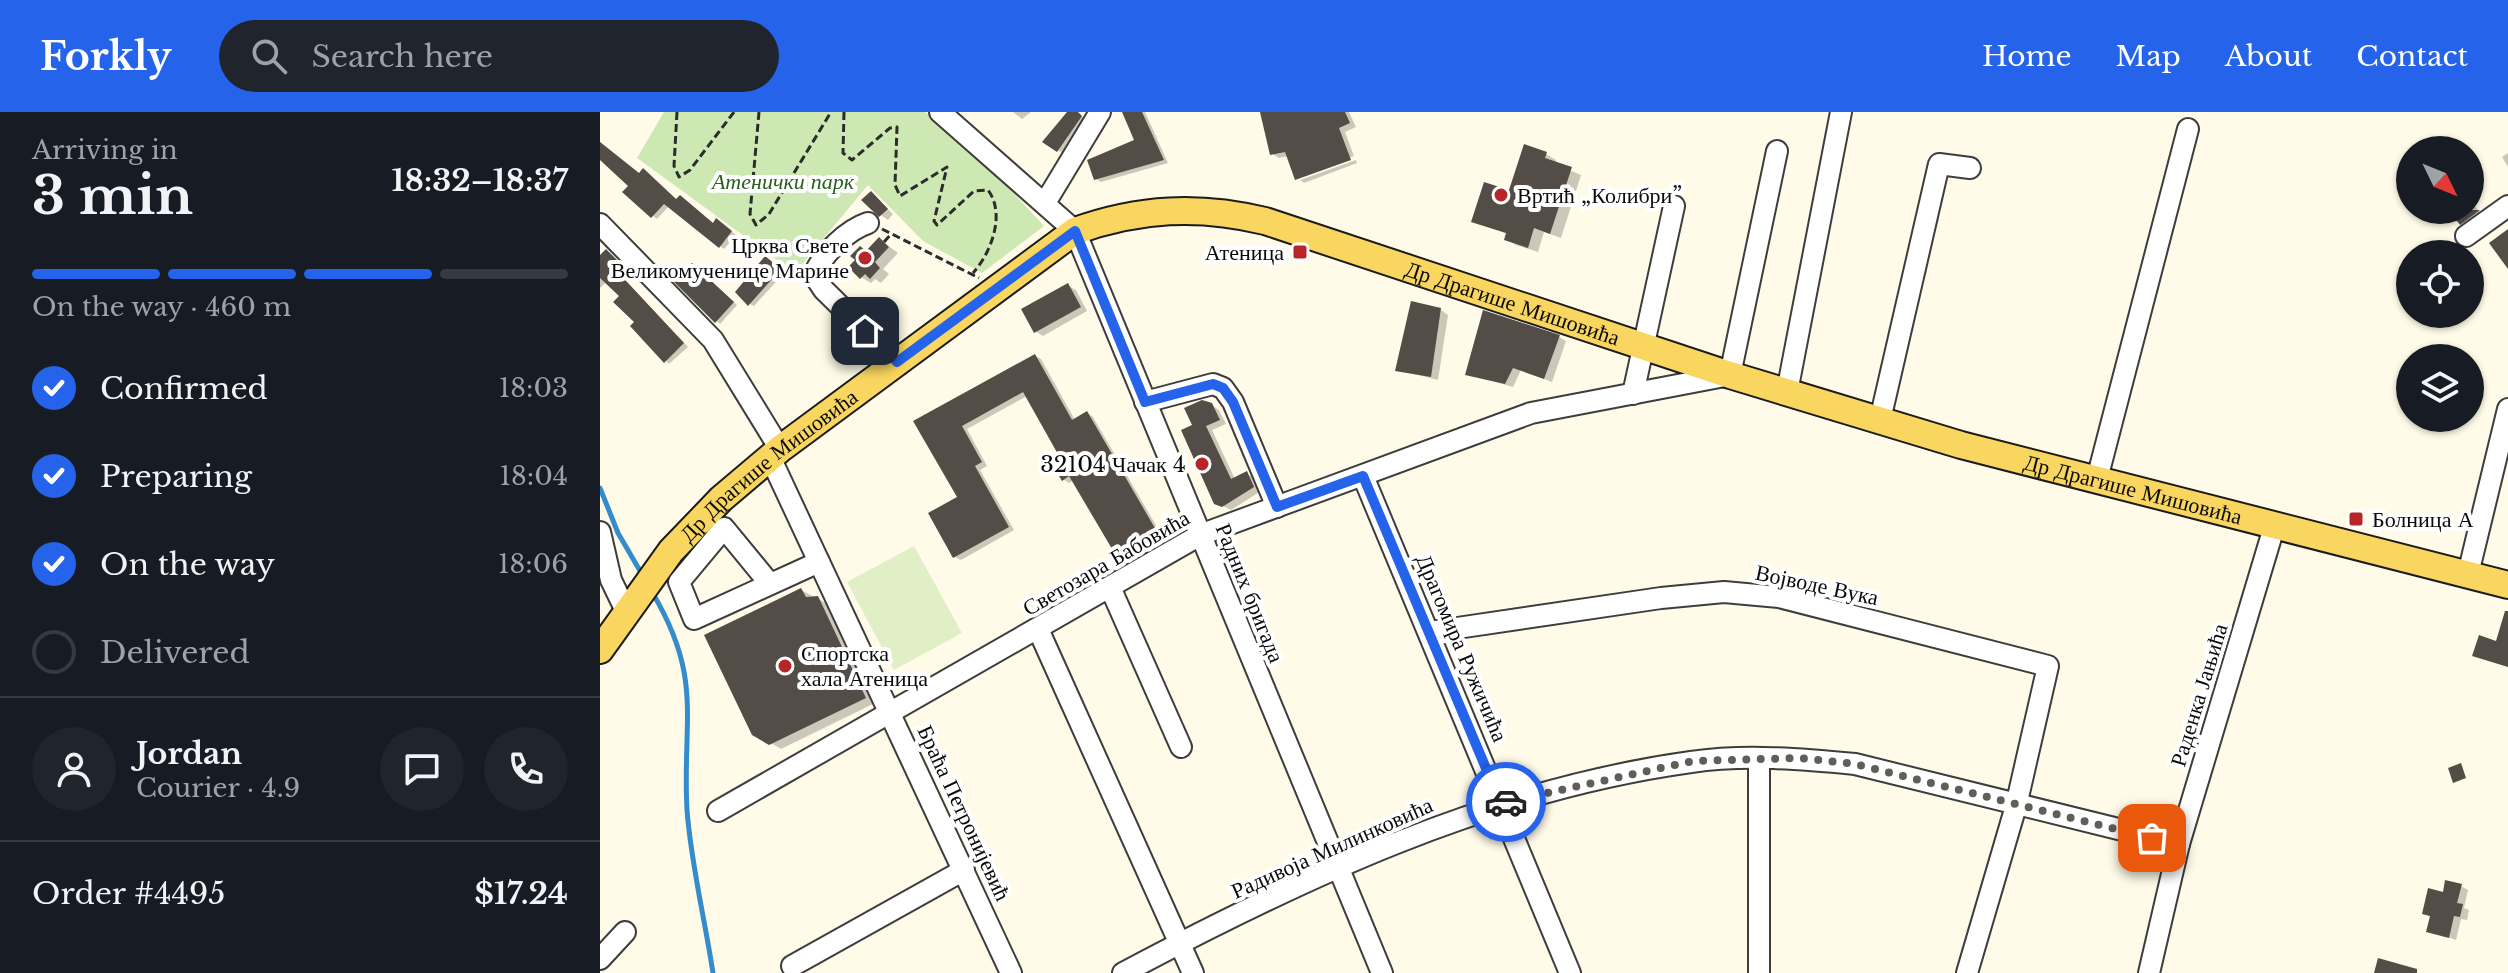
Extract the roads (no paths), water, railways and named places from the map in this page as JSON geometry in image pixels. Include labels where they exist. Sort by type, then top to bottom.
[{"type":"main road","name":"Др Драгише Мишовића","points":[[614,625],[659,565],[698,521],[775,453],[1075,231],[1120,216],[1158,210],[1240,215],[1730,375],[1880,420],[2508,585]]},
{"type":"street","points":[[940,112],[1075,231]]},
{"type":"street","points":[[1045,203],[1100,112]]},
{"type":"street","points":[[1787,392],[1841,112]]},
{"type":"street","points":[[2097,479],[2188,129]]},
{"type":"street","points":[[1730,375],[1777,151]]},
{"type":"street","points":[[1880,420],[1939,164],[1970,168]]},
{"type":"street","points":[[1633,394],[1641,346],[1674,206]]},
{"type":"street","points":[[2466,236],[2508,206]]},
{"type":"street","points":[[868,223],[854,228],[822,260],[814,275],[824,290],[897,362]]},
{"type":"street","name":"Браћа Петронијевић","points":[[600,224],[713,340],[775,453],[819,562],[1011,973]]},
{"type":"street","name":"Радних бригада","points":[[1075,231],[1382,973]]},
{"type":"street","name":"Светозара Бабовића","points":[[718,811],[1200,535],[1531,413],[1730,375]]},
{"type":"street","points":[[1145,402],[1213,384],[1223,388],[1233,402],[1277,507]]},
{"type":"street","points":[[2468,574],[2508,409]]},
{"type":"street","name":"Драгомира Ружичића","points":[[1363,476],[1570,973]]},
{"type":"street","name":"Раденка Јањића","points":[[2149,973],[2179,844],[2275,524]]},
{"type":"street","points":[[770,584],[724,528],[679,582],[694,619],[819,562]]},
{"type":"street","points":[[600,532],[611,580],[614,625]]},
{"type":"street","points":[[1110,587],[1181,747]]},
{"type":"street","name":"Војводе Вука","points":[[1430,632],[1661,598],[1724,592],[1779,597],[2048,666],[2016,806]]},
{"type":"street","points":[[1038,629],[1193,973]]},
{"type":"street","name":"Радивоја Милинковића","points":[[1123,973],[1336,868],[1501,804],[1693,761],[1800,758],[1855,764],[2179,844]]},
{"type":"street","points":[[1759,759],[1759,973]]},
{"type":"street","points":[[1967,973],[2016,806]]},
{"type":"street","points":[[792,966],[964,870]]},
{"type":"street","points":[[600,959],[625,932]]},
{"type":"waterway","points":[[600,488],[618,533],[643,576]]},
{"type":"waterway","points":[[652,592],[679,650],[685,675],[687,810],[713,973]]},
{"type":"place","name":"Вртић „Колибри”","points":[[1501,195]]},
{"type":"place","name":"Атеница","points":[[1300,252]]},
{"type":"place","name":"Црква Свете Великомученице Марине","points":[[865,258]]},
{"type":"place","name":"32104 Чачак 4","points":[[1202,464]]},
{"type":"place","name":"Болница А","points":[[2356,519]]},
{"type":"place","name":"Спортска хала Атеница","points":[[785,666]]},
{"type":"park label","name":"Атенички парк","points":[[783,181]]}]
